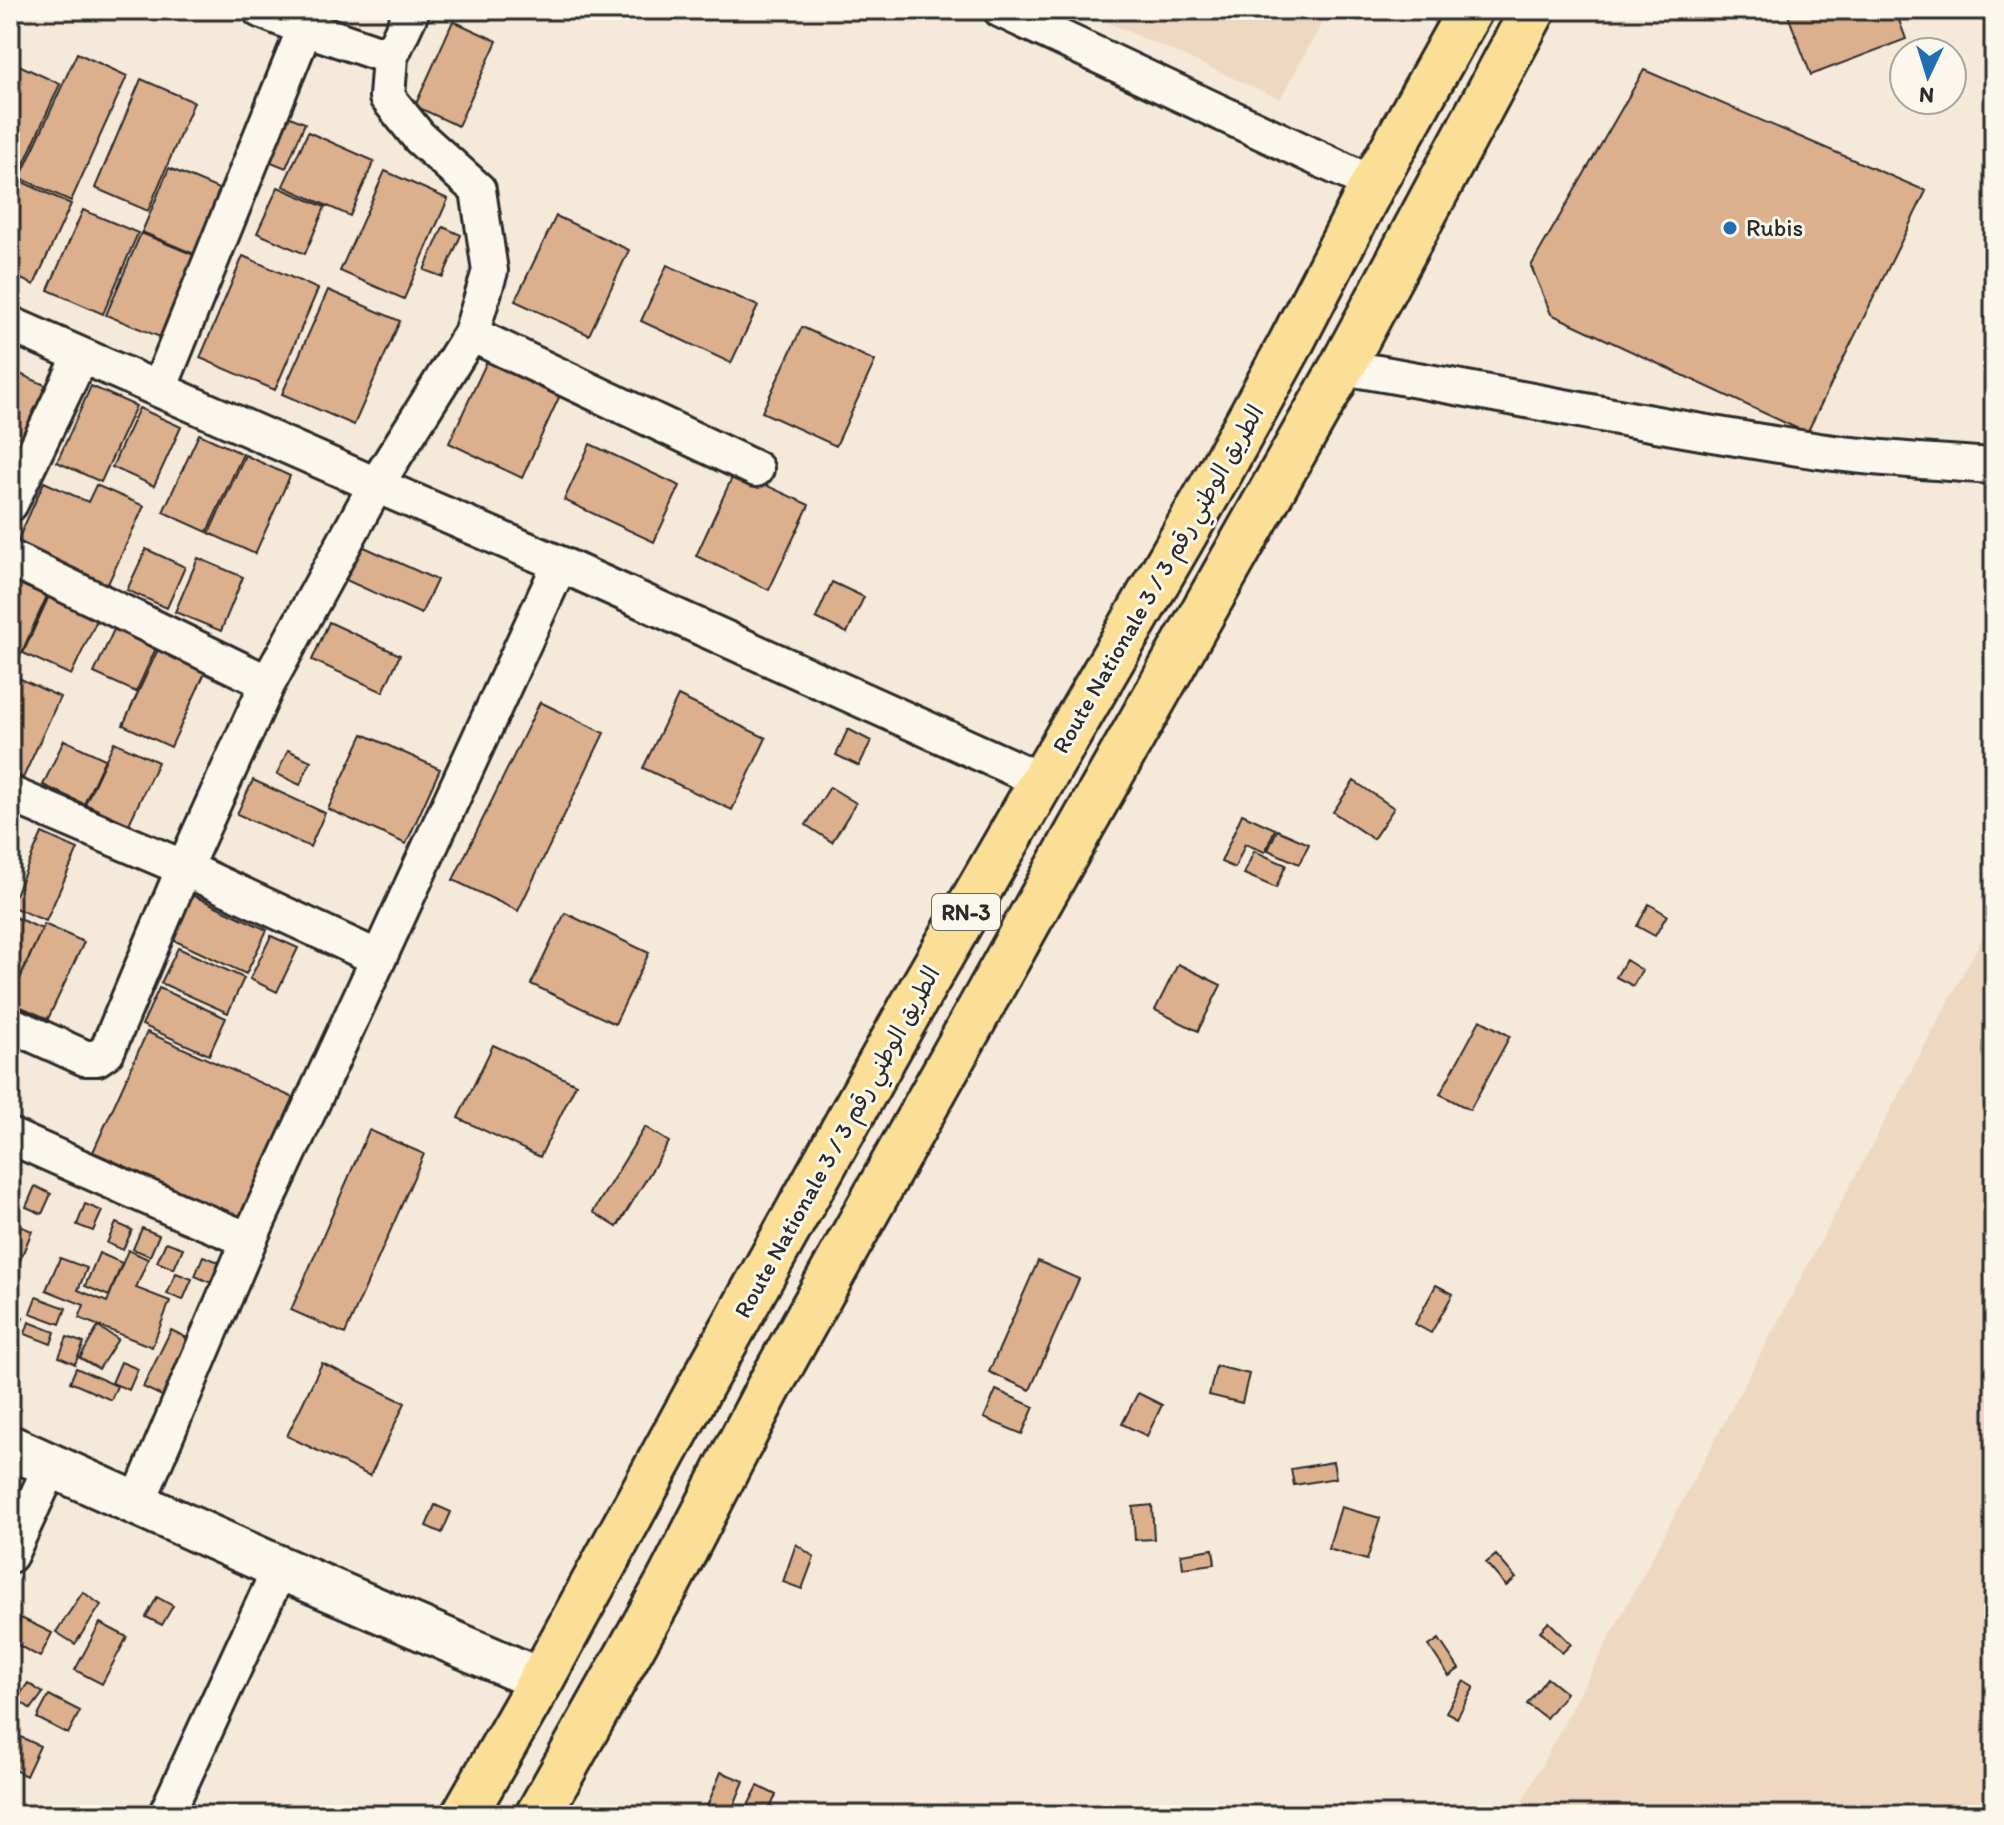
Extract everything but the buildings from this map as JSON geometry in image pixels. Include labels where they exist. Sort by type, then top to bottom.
[{"type":"highway","name":"Route Nationale 3 / الطريق الوطني رقم 3","points":[[464,1815],[920,992],[1217,477],[1289,347],[1373,184],[1470,10]]},
{"type":"highway","name":"RN-3","points":[[538,1815],[668,1583],[769,1387],[1342,367],[1533,10]]},
{"type":"street","points":[[260,10],[390,57]]},
{"type":"street","points":[[10,1024],[85,1058],[97,1058],[107,1051],[184,868],[268,683],[376,485],[471,334],[490,271],[478,190],[419,137],[387,97],[390,57],[412,10]]},
{"type":"street","points":[[1001,10],[1373,184]]},
{"type":"street","points":[[159,389],[305,28]]},
{"type":"street","points":[[10,324],[560,564],[1042,781]]},
{"type":"street","points":[[471,334],[756,469]]},
{"type":"street","points":[[12,496],[81,356]]},
{"type":"street","points":[[1342,367],[1821,451],[1994,466]]},
{"type":"street","points":[[10,558],[268,683]]},
{"type":"street","points":[[137,1504],[249,1240],[560,564]]},
{"type":"street","points":[[10,794],[184,868],[378,958]]},
{"type":"street","points":[[10,1136],[249,1240]]},
{"type":"street","points":[[10,1447],[541,1680]]},
{"type":"street","points":[[10,1555],[51,1466]]},
{"type":"street","points":[[166,1815],[280,1568]]},
{"type":"shaded area","points":[[1080,10],[1329,10],[1280,99]]},
{"type":"shaded area","points":[[1994,916],[1994,1815],[1515,1815]]},
{"type":"place","name":"Rubis","points":[[1730,228]]}]
